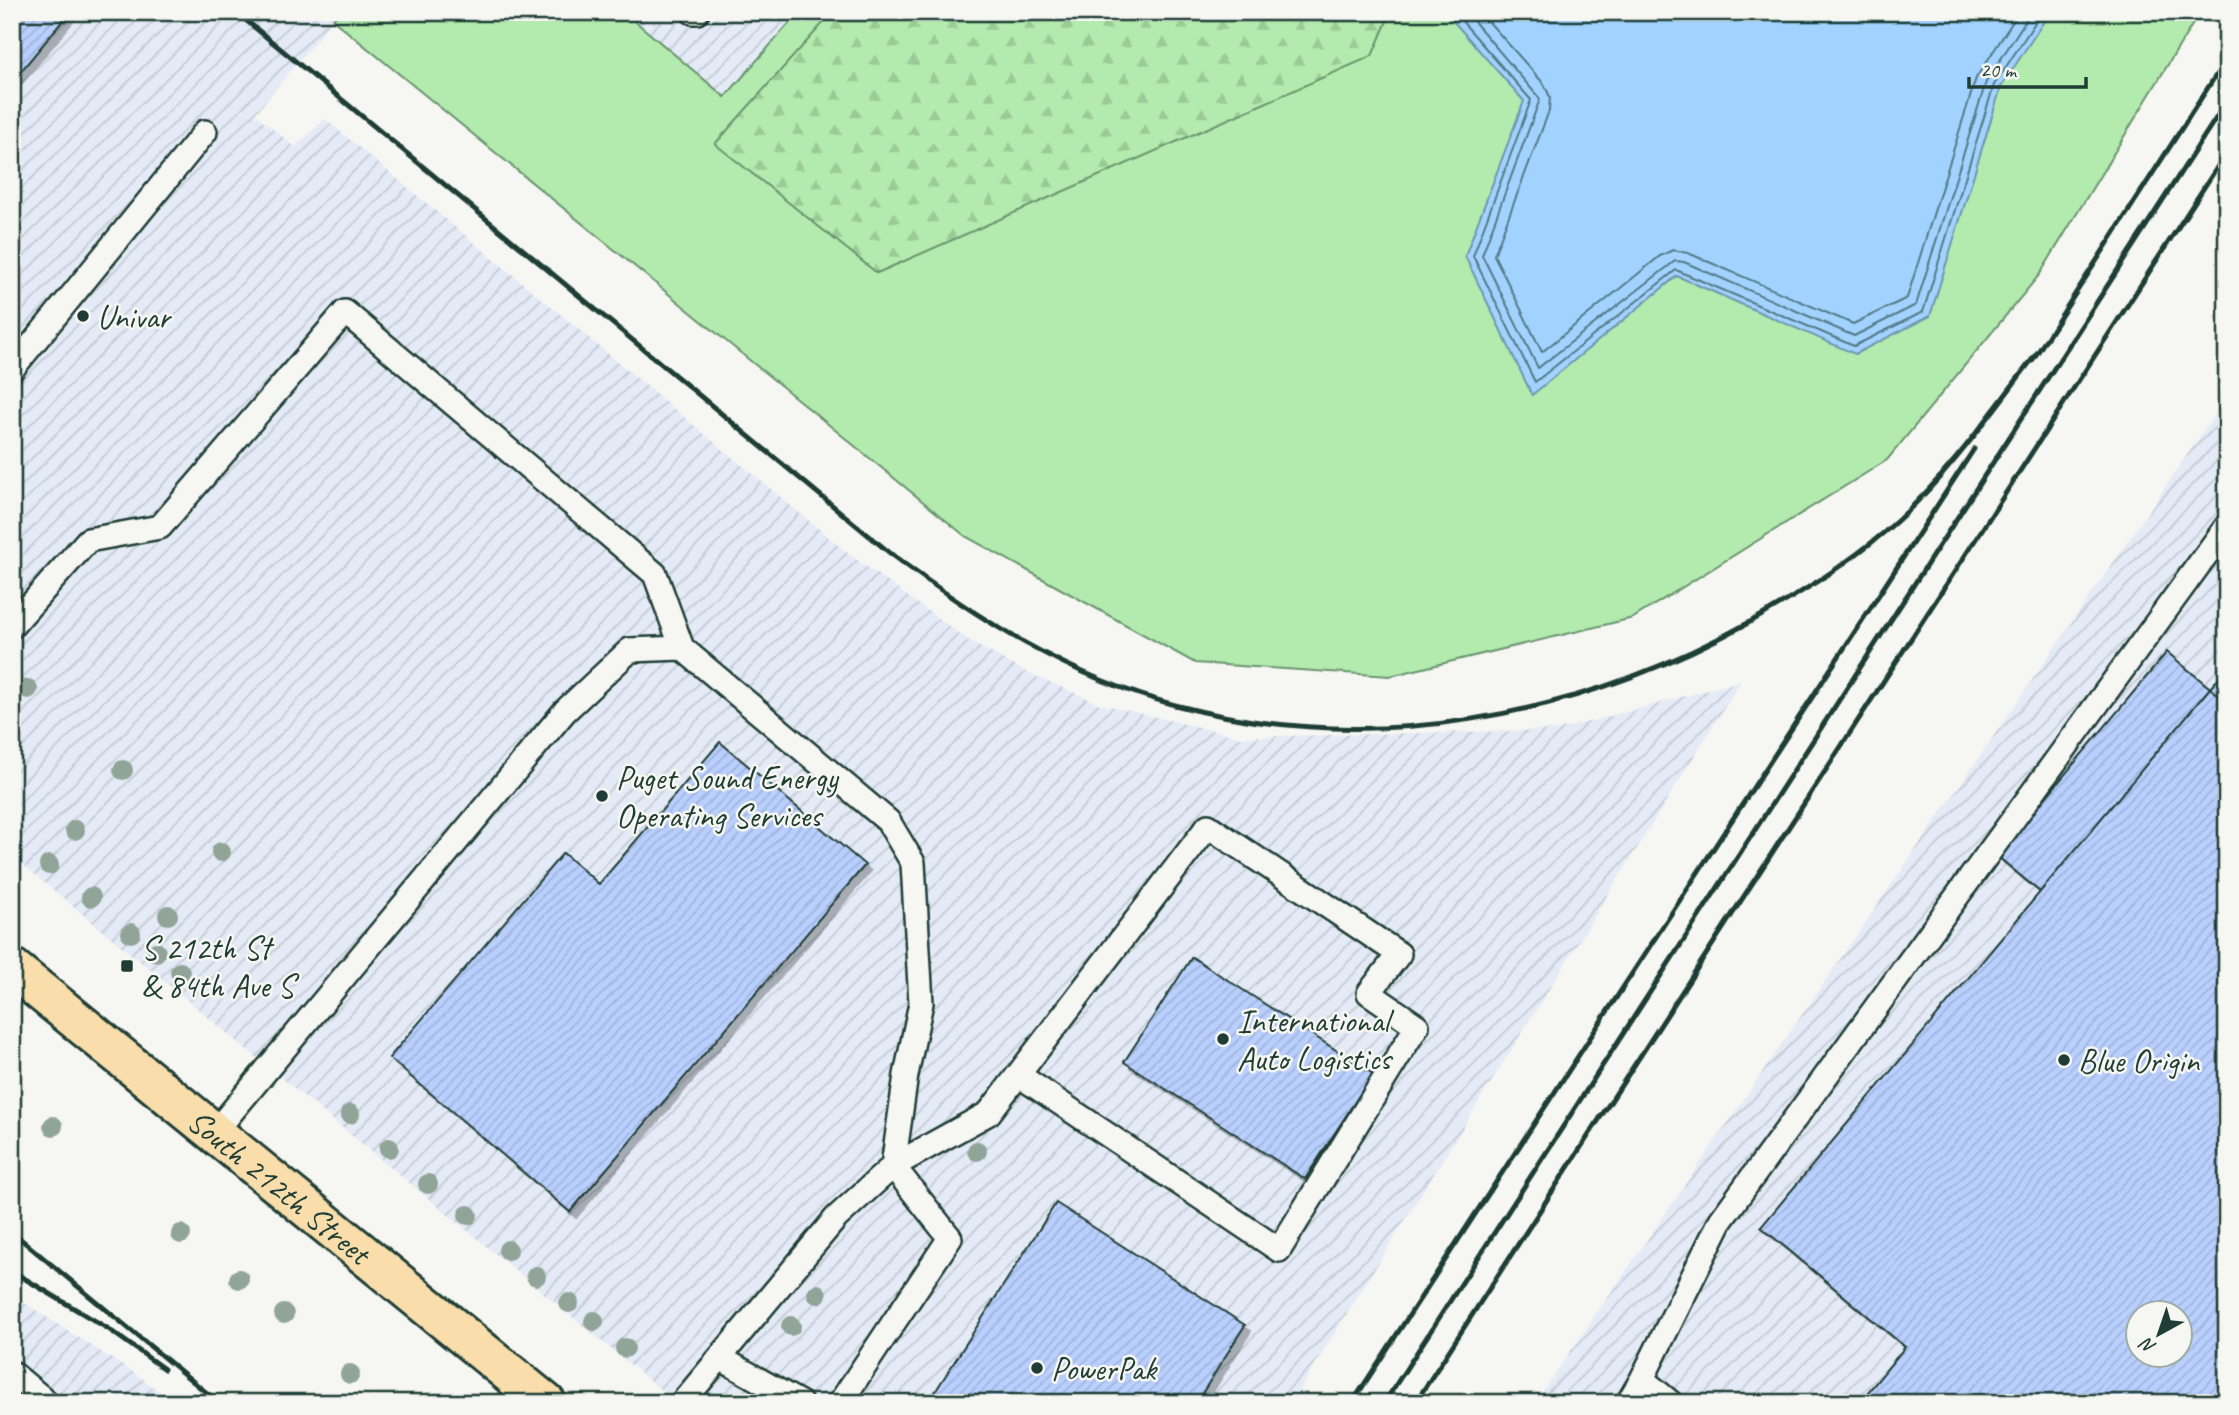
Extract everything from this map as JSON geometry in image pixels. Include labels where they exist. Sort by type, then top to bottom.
[{"type":"main road","name":"South 212th Street","points":[[12,968],[546,1403]]},
{"type":"lane","points":[[12,369],[205,132]]},
{"type":"lane","points":[[12,626],[88,540],[160,527],[345,312],[655,574],[682,648],[888,821],[914,863],[921,1003],[906,1075],[893,1166],[950,1238],[840,1403]]},
{"type":"lane","points":[[1628,1403],[1721,1220],[2227,526]]},
{"type":"lane","points":[[214,1133],[565,711],[630,650],[682,648]]},
{"type":"lane","points":[[682,1403],[836,1219],[893,1166],[989,1113],[1020,1076],[1208,826],[1399,954],[1369,993],[1418,1026],[1279,1250],[1020,1076]]},
{"type":"lane","points":[[720,1358],[800,1403]]},
{"type":"lane","points":[[12,1373],[48,1403]]},
{"type":"lane","points":[[1642,1379],[1671,1403]]},
{"type":"shaded area","name":"Puget Sound Energy Operating Services","points":[[12,12],[339,12],[255,114],[295,147],[325,119],[850,555],[971,642],[1024,671],[1100,704],[1241,737],[1559,730],[1741,681],[1291,1403],[677,1403],[12,856]]},
{"type":"shaded area","points":[[624,12],[799,12],[725,98]]},
{"type":"shaded area","name":"Blue Origin","points":[[2227,397],[2227,1403],[1535,1403]]},
{"type":"shaded area","points":[[12,1295],[140,1377],[174,1403],[12,1403]]},
{"type":"green space","points":[[339,12],[624,12],[725,97],[799,12],[2200,12],[2040,274],[1887,460],[1633,618],[1390,676],[1195,663],[965,536],[333,20]]},
{"type":"green space","points":[[833,12],[1391,12],[1372,56],[877,273],[715,144]]},
{"type":"water","points":[[1445,12],[2050,12],[2001,87],[1930,316],[1855,354],[1677,276],[1532,395],[1465,256],[1524,101]]},
{"type":"building","points":[[12,12],[70,12],[12,82]]},
{"type":"building","points":[[2167,652],[2210,688],[2040,892],[1997,856]]},
{"type":"building","points":[[2227,669],[2227,702],[2210,688]]},
{"type":"building","name":"Blue Origin","points":[[2210,688],[2227,702],[2227,1403],[1859,1403],[1905,1347],[1761,1227]]},
{"type":"building","points":[[720,742],[865,865],[570,1212],[389,1058],[563,853],[599,884]]},
{"type":"building","points":[[1192,957],[1373,1074],[1305,1179],[1124,1062]]},
{"type":"building","points":[[1056,1203],[1245,1325],[1196,1403],[928,1403]]},
{"type":"railway","points":[[236,12],[890,553],[923,577],[1025,643],[1098,679],[1175,705],[1249,720],[1322,728],[1396,727],[1470,719],[1543,705],[1614,683],[1683,656],[1789,600],[1880,536],[1935,482],[2037,353]]},
{"type":"railway","points":[[2032,361],[2227,58]]},
{"type":"railway","points":[[1384,1403],[2227,101]]},
{"type":"railway","points":[[1415,1403],[2227,152]]},
{"type":"railway","points":[[1352,1403],[1974,449]]},
{"type":"railway","points":[[12,1232],[219,1403]]},
{"type":"railway","points":[[12,1271],[107,1328],[164,1369]]},
{"type":"place","name":"Univar","points":[[83,316]]},
{"type":"place","name":"Puget Sound Energy Operating Services","points":[[602,796]]},
{"type":"place","name":"S 212th St & 84th Ave S","points":[[127,966]]},
{"type":"place","name":"International Auto Logistics","points":[[1223,1039]]},
{"type":"place","name":"Blue Origin","points":[[2064,1060]]},
{"type":"place","name":"PowerPak","points":[[1037,1368]]}]
